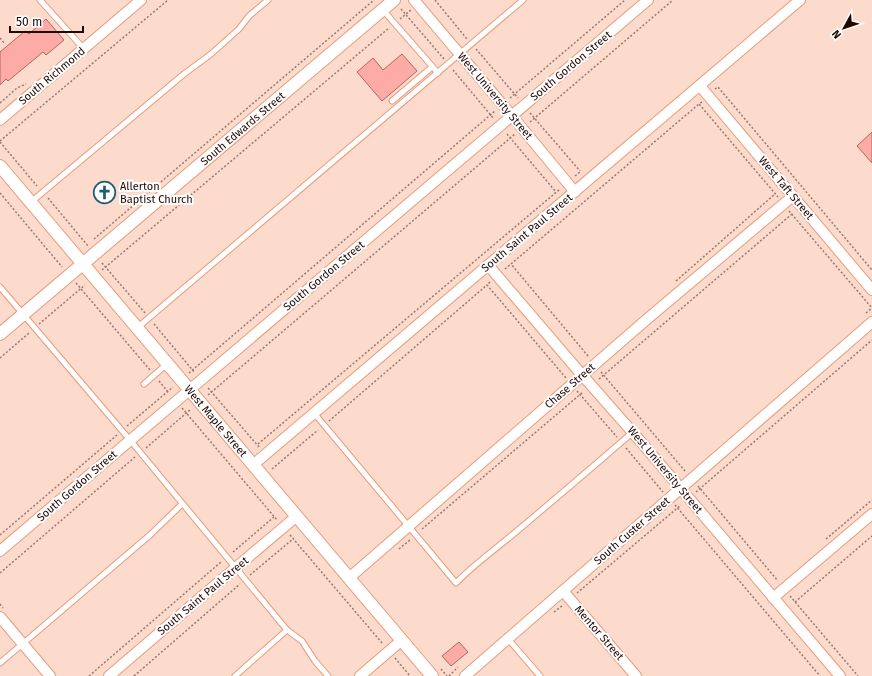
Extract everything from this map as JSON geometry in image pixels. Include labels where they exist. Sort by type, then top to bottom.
[{"type":"street","name":"South Richmond","points":[[0,120],[141,0]]},
{"type":"street","name":"South Edwards Street","points":[[0,334],[394,0]]},
{"type":"street","name":"South Gordon Street","points":[[0,552],[201,379],[648,0]]},
{"type":"street","name":"South Saint Paul Street","points":[[253,465],[800,0]]},
{"type":"street","name":"West University Street","points":[[416,2],[575,192]]},
{"type":"street","name":"West Taft Street","points":[[700,86],[872,290]]},
{"type":"street","name":"West Maple Street","points":[[0,166],[432,676]]},
{"type":"street","name":"Chase Street","points":[[349,578],[582,375],[793,196]]},
{"type":"street","name":"West University Street","points":[[488,265],[681,488],[840,676]]},
{"type":"street","name":"South Custer Street","points":[[465,676],[872,322]]},
{"type":"street","points":[[773,598],[872,514]]},
{"type":"street","name":"South Saint Paul Street","points":[[109,676],[297,516]]},
{"type":"street","name":"Mentor Street","points":[[563,591],[636,676]]},
{"type":"street","points":[[0,617],[50,676]]},
{"type":"street","points":[[360,676],[402,640]]},
{"type":"lane","points":[[40,0],[84,49]]},
{"type":"lane","points":[[31,202],[184,74],[211,54],[239,30],[249,16],[268,0]]},
{"type":"lane","points":[[137,328],[523,0]]},
{"type":"lane","points":[[383,10],[438,73]]},
{"type":"lane","points":[[392,101],[432,67]]},
{"type":"lane","points":[[0,287],[130,440],[287,630],[302,641],[316,662],[328,676]]},
{"type":"lane","points":[[144,384],[167,364]]},
{"type":"lane","points":[[314,413],[456,583],[632,432]]},
{"type":"lane","points":[[0,663],[150,535],[182,504]]},
{"type":"lane","points":[[235,676],[287,630]]},
{"type":"lane","points":[[508,639],[540,676]]},
{"type":"path","points":[[168,0],[0,141],[148,318],[257,445],[272,469],[699,104]]},
{"type":"path","points":[[100,234],[374,0]]},
{"type":"path","points":[[394,0],[556,192]]},
{"type":"path","points":[[434,0],[584,176]]},
{"type":"path","points":[[0,535],[625,0]]},
{"type":"path","points":[[0,573],[186,413],[673,0]]},
{"type":"path","points":[[0,358],[80,288],[406,14],[416,2]]},
{"type":"path","points":[[0,38],[5,44]]},
{"type":"path","points":[[257,445],[580,172]]},
{"type":"path","points":[[0,193],[410,676]]},
{"type":"path","points":[[399,549],[792,214]]},
{"type":"path","points":[[858,254],[872,270]]},
{"type":"path","points":[[511,264],[858,676]]},
{"type":"path","points":[[487,285],[820,676]]},
{"type":"path","points":[[553,614],[872,340]]},
{"type":"path","points":[[89,676],[274,517]]},
{"type":"path","points":[[795,602],[872,536]]},
{"type":"path","points":[[134,676],[293,539]]},
{"type":"path","points":[[437,664],[447,676]]},
{"type":"building","points":[[46,19],[64,40],[46,55],[43,52],[8,81],[6,79],[0,85],[0,52],[25,31],[29,34]]},
{"type":"building","points":[[402,54],[417,71],[382,101],[357,72],[373,58],[383,70]]},
{"type":"building","points":[[872,132],[872,163],[857,146]]},
{"type":"building","points":[[459,642],[468,652],[451,666],[442,656]]},
{"type":"place","name":"Allerton Baptist Church","points":[[104,192]]}]
